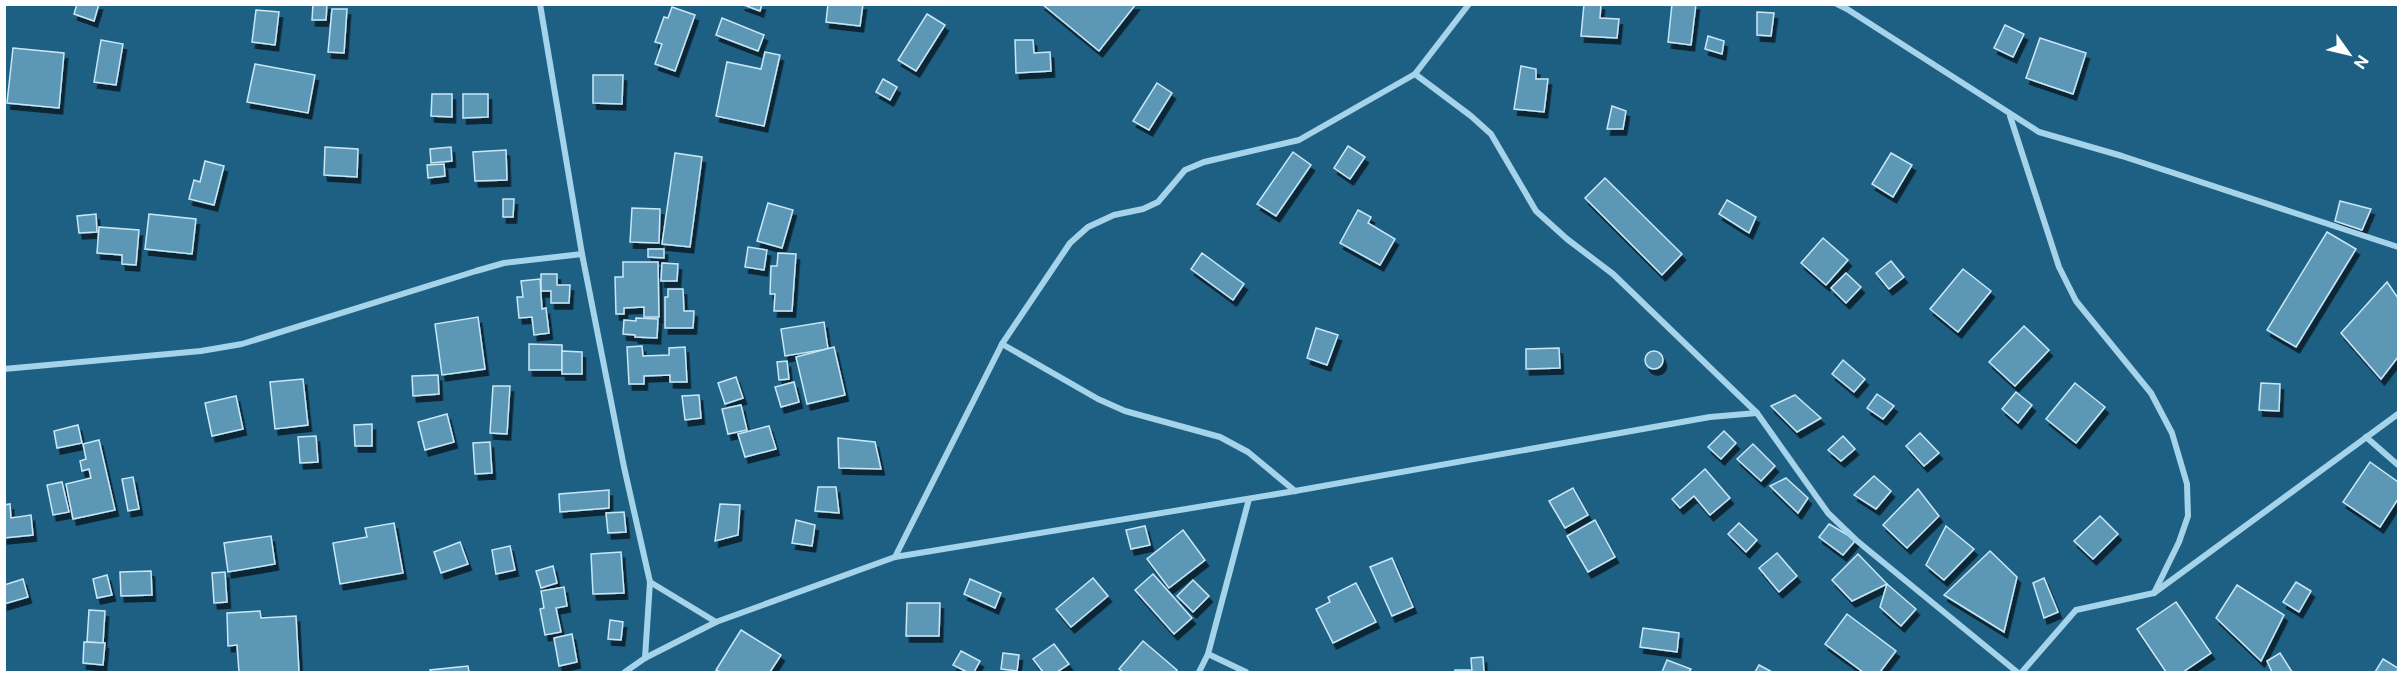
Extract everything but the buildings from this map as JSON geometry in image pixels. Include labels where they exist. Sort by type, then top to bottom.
[{"type":"street","points":[[540,4],[582,254],[624,467],[650,582],[645,657]]},
{"type":"street","points":[[895,557],[1002,344],[1070,243],[1088,227],[1114,214],[1143,209],[1158,202],[1185,170],[1204,162],[1299,140],[1415,75],[1469,4]]},
{"type":"street","points":[[1837,4],[2039,132],[2122,156],[2398,248]]},
{"type":"street","points":[[1415,75],[1471,116],[1491,134],[1536,211],[1567,239],[1613,274],[1757,413],[1828,513],[1856,540],[2017,672]]},
{"type":"street","points":[[2010,115],[2059,267],[2076,301],[2151,393],[2172,433],[2187,484],[2188,516],[2179,542],[2154,593]]},
{"type":"street","points":[[4,369],[201,351],[242,344],[504,263],[582,254]]},
{"type":"street","points":[[1002,344],[1098,399],[1125,411],[1220,437],[1248,452],[1295,491]]},
{"type":"street","points":[[625,672],[645,657],[716,622],[895,557],[1249,499],[1710,417],[1757,413]]},
{"type":"street","points":[[2022,672],[2076,610],[2154,593],[2398,414]]},
{"type":"street","points":[[2366,437],[2398,465]]},
{"type":"street","points":[[1199,672],[1208,654],[1249,499]]},
{"type":"street","points":[[650,582],[716,622]]},
{"type":"street","points":[[1208,654],[1246,672]]}]
